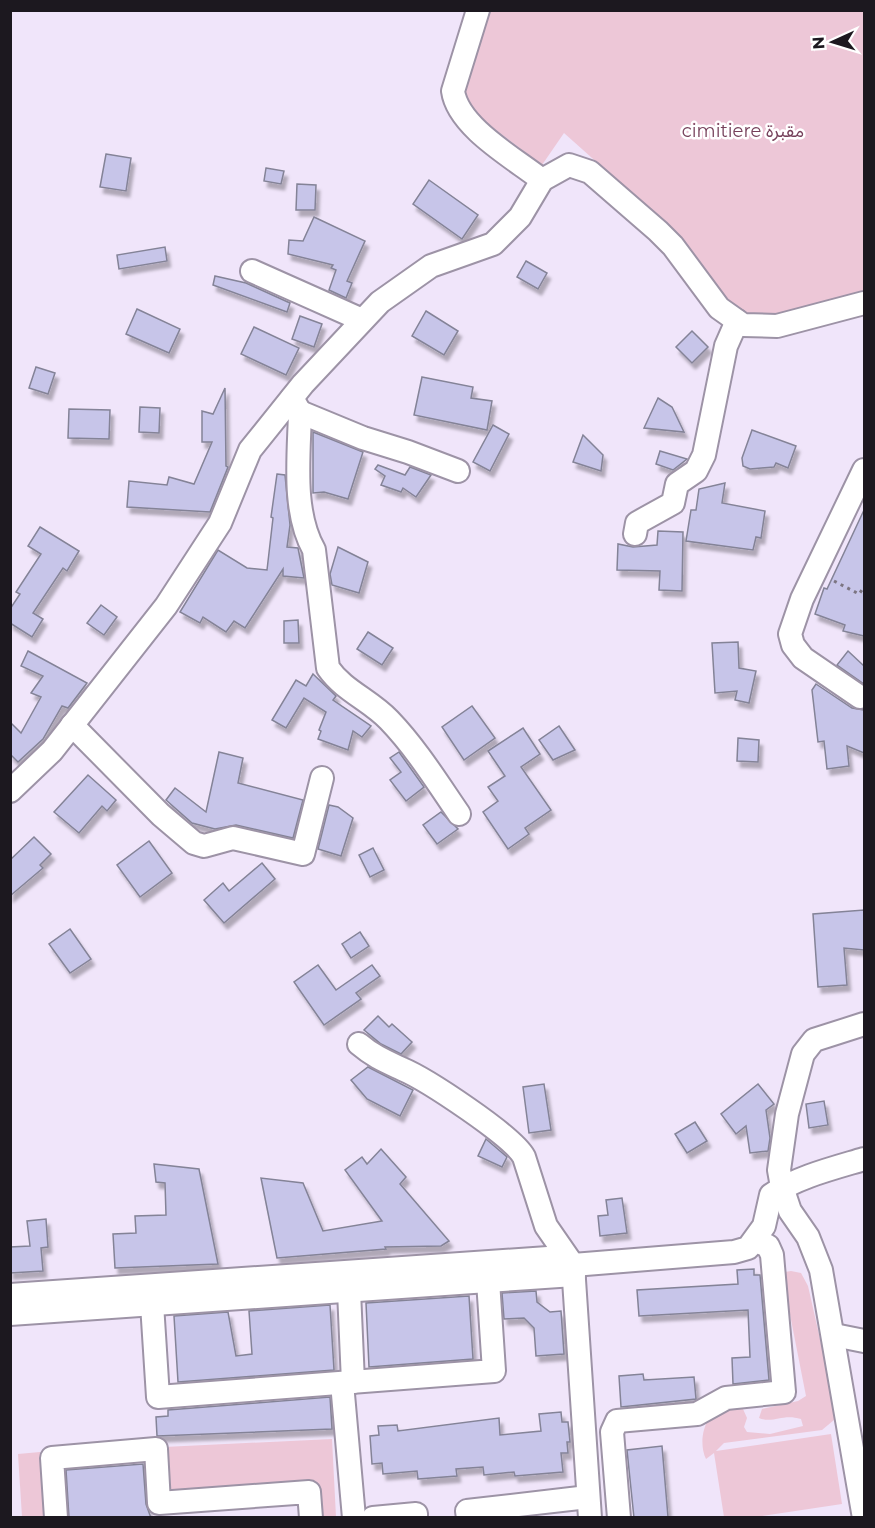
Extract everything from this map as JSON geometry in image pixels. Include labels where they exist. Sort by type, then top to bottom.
[{"type":"street","points":[[478,10],[455,84],[454,102],[466,121],[542,180]]},
{"type":"street","points":[[10,791],[52,750],[166,606],[220,523],[250,450],[296,405],[362,320],[380,302],[431,266],[493,244],[520,217],[542,180],[569,165],[590,172],[673,246],[719,308],[736,321],[760,327],[777,326],[864,303]]},
{"type":"street","points":[[252,271],[362,320]]},
{"type":"street","points":[[635,534],[637,523],[673,503],[677,484],[696,471],[704,455],[726,346],[736,321]]},
{"type":"street","points":[[296,405],[363,438],[458,471]]},
{"type":"street","points":[[296,405],[302,518],[306,536],[314,550],[328,668],[338,682],[388,718],[414,748],[459,814]]},
{"type":"street","points":[[860,697],[803,658],[793,645],[790,634],[793,620],[864,470]]},
{"type":"street","points":[[72,725],[161,815],[194,843],[204,846],[233,838],[303,854],[322,778]]},
{"type":"street","points":[[864,1024],[814,1041],[803,1054],[788,1114],[779,1170],[790,1210],[808,1237],[821,1270],[864,1518]]},
{"type":"street","points":[[359,1044],[375,1058],[403,1069],[478,1117],[519,1147],[546,1226],[572,1266],[589,1507],[505,1512],[467,1511],[468,1518]]},
{"type":"street","points":[[10,1314],[488,1281],[572,1266],[734,1252],[748,1248],[756,1241],[764,1226],[771,1195],[782,1187],[864,1159]]},
{"type":"street","points":[[619,1518],[612,1432],[617,1420],[698,1414],[726,1398],[784,1392],[772,1255],[768,1245],[756,1241]]},
{"type":"street","points":[[10,1295],[537,1258],[572,1266]]},
{"type":"street","points":[[152,1304],[158,1397],[494,1371],[488,1281]]},
{"type":"street","points":[[349,1291],[347,1382],[354,1518]]},
{"type":"street","points":[[834,1335],[864,1341]]},
{"type":"street","points":[[56,1518],[52,1458],[156,1449],[159,1503],[309,1492],[311,1518]]},
{"type":"street","points":[[373,1518],[416,1514],[416,1518]]},
{"type":"path","points":[[816,572],[859,594],[864,586]]},
{"type":"green space","name":"cimitiere مقبرة","points":[[487,11],[864,11],[864,295],[759,323],[723,301],[676,233],[564,133],[542,165],[471,111],[464,91]]},
{"type":"green space","points":[[785,1272],[801,1273],[808,1286],[835,1405],[834,1420],[822,1430],[724,1443],[716,1451],[831,1434],[842,1504],[755,1517],[724,1517],[714,1453],[706,1459],[702,1443],[705,1426],[714,1413],[729,1406],[743,1409],[747,1418],[744,1427],[747,1432],[770,1434],[803,1426],[801,1419],[794,1417],[769,1420],[759,1418],[762,1409],[798,1401],[806,1396],[783,1279]]},
{"type":"green space","points":[[332,1439],[336,1517],[318,1517],[316,1483],[166,1491],[164,1447]]},
{"type":"green space","points":[[40,1452],[45,1517],[22,1517],[18,1454]]},
{"type":"building","points":[[106,154],[131,158],[126,191],[100,187]]},
{"type":"building","points":[[266,168],[284,171],[281,184],[264,181]]},
{"type":"building","points":[[429,180],[478,215],[462,239],[413,204]]},
{"type":"building","points":[[297,184],[316,185],[315,210],[296,210]]},
{"type":"building","points":[[314,217],[365,241],[347,281],[352,283],[346,298],[329,290],[336,270],[331,268],[333,265],[288,254],[289,240],[303,241]]},
{"type":"building","points":[[165,247],[167,261],[119,269],[117,255]]},
{"type":"building","points":[[526,261],[547,273],[538,289],[517,277]]},
{"type":"building","points":[[215,276],[246,283],[290,303],[287,312],[213,285]]},
{"type":"building","points":[[137,309],[180,329],[169,353],[126,334]]},
{"type":"building","points":[[426,311],[458,331],[444,355],[412,336]]},
{"type":"building","points":[[300,316],[322,324],[314,347],[292,339]]},
{"type":"building","points":[[254,327],[299,348],[286,375],[241,354]]},
{"type":"building","points":[[692,331],[708,347],[692,363],[676,347]]},
{"type":"building","points":[[36,367],[55,373],[48,394],[29,388]]},
{"type":"building","points":[[422,377],[473,387],[471,398],[492,401],[487,430],[414,415]]},
{"type":"building","points":[[225,388],[226,466],[228,467],[210,512],[127,507],[129,481],[167,485],[169,477],[194,484],[212,442],[202,442],[202,411],[213,414]]},
{"type":"building","points":[[658,398],[672,407],[684,432],[644,428]]},
{"type":"building","points":[[140,407],[160,408],[159,433],[139,432]]},
{"type":"building","points":[[69,409],[110,410],[109,439],[68,438]]},
{"type":"building","points":[[493,425],[509,434],[490,471],[473,462]]},
{"type":"building","points":[[752,430],[796,446],[788,468],[776,463],[774,467],[750,469],[743,466],[742,458]]},
{"type":"building","points":[[313,432],[363,452],[348,499],[324,492],[313,493]]},
{"type":"building","points":[[583,435],[603,455],[601,471],[573,462]]},
{"type":"building","points":[[660,451],[687,459],[673,470],[656,464]]},
{"type":"building","points":[[378,465],[405,475],[410,467],[431,475],[416,497],[403,488],[401,492],[381,485],[385,476],[375,469]]},
{"type":"building","points":[[277,474],[285,475],[290,525],[287,547],[298,548],[304,578],[283,576],[283,569],[245,628],[234,621],[226,632],[203,617],[200,623],[180,612],[218,550],[247,568],[267,570]]},
{"type":"building","points":[[725,483],[722,503],[765,511],[761,538],[756,537],[753,550],[686,541],[691,510],[696,510],[699,489]]},
{"type":"building","points":[[864,510],[864,636],[843,631],[845,625],[815,614],[824,588],[827,589]]},
{"type":"building","points":[[40,527],[79,551],[67,571],[63,568],[33,613],[43,619],[32,637],[10,623],[10,609],[20,594],[16,592],[41,554],[28,546]]},
{"type":"building","points":[[658,531],[683,532],[682,591],[659,590],[660,571],[617,570],[618,544],[633,547],[657,545]]},
{"type":"building","points":[[338,547],[368,562],[359,593],[332,585],[330,574]]},
{"type":"building","points":[[101,605],[117,617],[104,635],[87,623]]},
{"type":"building","points":[[298,620],[299,643],[284,643],[284,621]]},
{"type":"building","points":[[368,632],[393,648],[382,665],[357,649]]},
{"type":"building","points":[[738,642],[739,668],[756,671],[749,703],[735,700],[737,691],[715,693],[712,643]]},
{"type":"building","points":[[28,651],[87,683],[68,708],[62,706],[43,739],[18,762],[10,754],[10,722],[21,733],[41,697],[31,693],[43,676],[21,666]]},
{"type":"building","points":[[848,651],[864,666],[864,684],[837,665]]},
{"type":"building","points":[[313,674],[336,696],[333,700],[371,726],[362,737],[353,731],[348,750],[318,739],[326,712],[304,698],[286,728],[272,720],[296,680],[306,686]]},
{"type":"building","points":[[816,684],[852,708],[864,710],[864,753],[847,746],[849,766],[827,769],[824,741],[818,742],[812,690]]},
{"type":"building","points":[[472,706],[495,738],[464,760],[442,727]]},
{"type":"building","points":[[559,726],[575,750],[553,760],[539,740]]},
{"type":"building","points":[[523,728],[540,754],[521,767],[551,810],[525,828],[529,834],[508,849],[483,812],[498,801],[488,787],[505,776],[488,751]]},
{"type":"building","points":[[738,738],[759,740],[758,762],[737,761]]},
{"type":"building","points":[[219,752],[243,758],[238,783],[303,800],[293,838],[236,825],[215,829],[192,823],[166,800],[175,788],[206,812]]},
{"type":"building","points":[[399,752],[424,787],[406,801],[390,780],[401,772],[390,758]]},
{"type":"building","points":[[88,775],[116,800],[107,811],[102,806],[79,833],[54,812]]},
{"type":"building","points":[[329,805],[338,807],[353,818],[341,856],[318,849]]},
{"type":"building","points":[[441,812],[458,829],[437,844],[423,825]]},
{"type":"building","points":[[34,837],[51,854],[40,865],[43,868],[10,896],[10,860]]},
{"type":"building","points":[[149,841],[172,873],[140,897],[117,865]]},
{"type":"building","points":[[373,848],[384,870],[370,877],[359,855]]},
{"type":"building","points":[[262,863],[275,879],[224,923],[204,900],[223,883],[229,891]]},
{"type":"building","points":[[864,910],[864,950],[844,948],[847,985],[818,987],[813,914]]},
{"type":"building","points":[[70,929],[91,959],[70,973],[49,944]]},
{"type":"building","points":[[360,932],[369,946],[351,958],[342,944]]},
{"type":"building","points":[[318,965],[336,990],[372,965],[380,976],[356,993],[361,999],[324,1025],[294,982]]},
{"type":"building","points":[[378,1016],[389,1027],[392,1024],[412,1042],[401,1054],[381,1044],[364,1030]]},
{"type":"building","points":[[368,1067],[413,1090],[400,1116],[367,1099],[351,1080]]},
{"type":"building","points":[[544,1084],[551,1130],[529,1133],[523,1087]]},
{"type":"building","points":[[758,1084],[774,1104],[766,1110],[770,1138],[768,1151],[750,1153],[746,1126],[736,1134],[721,1114]]},
{"type":"building","points":[[824,1101],[828,1125],[809,1128],[806,1104]]},
{"type":"building","points":[[695,1122],[707,1141],[687,1153],[675,1134]]},
{"type":"building","points":[[486,1139],[507,1157],[502,1167],[478,1156]]},
{"type":"building","points":[[381,1149],[406,1177],[400,1184],[449,1241],[441,1246],[385,1247],[386,1249],[277,1258],[261,1178],[303,1183],[323,1231],[382,1221],[345,1170],[362,1157],[367,1164]]},
{"type":"building","points":[[154,1164],[199,1169],[218,1264],[115,1268],[113,1234],[136,1233],[135,1216],[166,1215],[165,1183],[156,1182]]},
{"type":"building","points":[[622,1198],[627,1233],[600,1236],[598,1216],[608,1215],[606,1200]]},
{"type":"building","points":[[46,1219],[48,1247],[41,1248],[43,1271],[10,1273],[10,1247],[30,1246],[27,1221]]},
{"type":"building","points":[[754,1269],[754,1275],[760,1275],[769,1380],[733,1384],[732,1358],[750,1357],[748,1310],[639,1316],[637,1290],[738,1284],[737,1270]]},
{"type":"building","points":[[536,1291],[537,1302],[550,1312],[561,1311],[564,1354],[536,1356],[534,1328],[524,1318],[504,1319],[502,1293]]},
{"type":"building","points":[[469,1296],[473,1359],[369,1367],[366,1303]]},
{"type":"building","points":[[330,1305],[334,1370],[178,1382],[174,1316],[228,1312],[236,1356],[252,1354],[249,1311]]},
{"type":"building","points":[[643,1374],[644,1380],[694,1377],[696,1399],[621,1407],[619,1376]]},
{"type":"building","points":[[330,1397],[332,1429],[157,1436],[156,1417],[168,1416],[168,1410]]},
{"type":"building","points":[[561,1412],[562,1422],[568,1422],[570,1442],[567,1442],[568,1453],[561,1453],[563,1472],[515,1476],[514,1472],[484,1475],[483,1467],[456,1469],[457,1476],[418,1479],[417,1471],[383,1474],[382,1463],[372,1464],[370,1436],[379,1435],[378,1426],[397,1425],[398,1431],[499,1418],[500,1435],[541,1431],[539,1414]]},
{"type":"building","points":[[662,1446],[668,1517],[634,1518],[627,1450]]},
{"type":"building","points":[[143,1464],[146,1504],[151,1518],[69,1518],[66,1470]]}]
